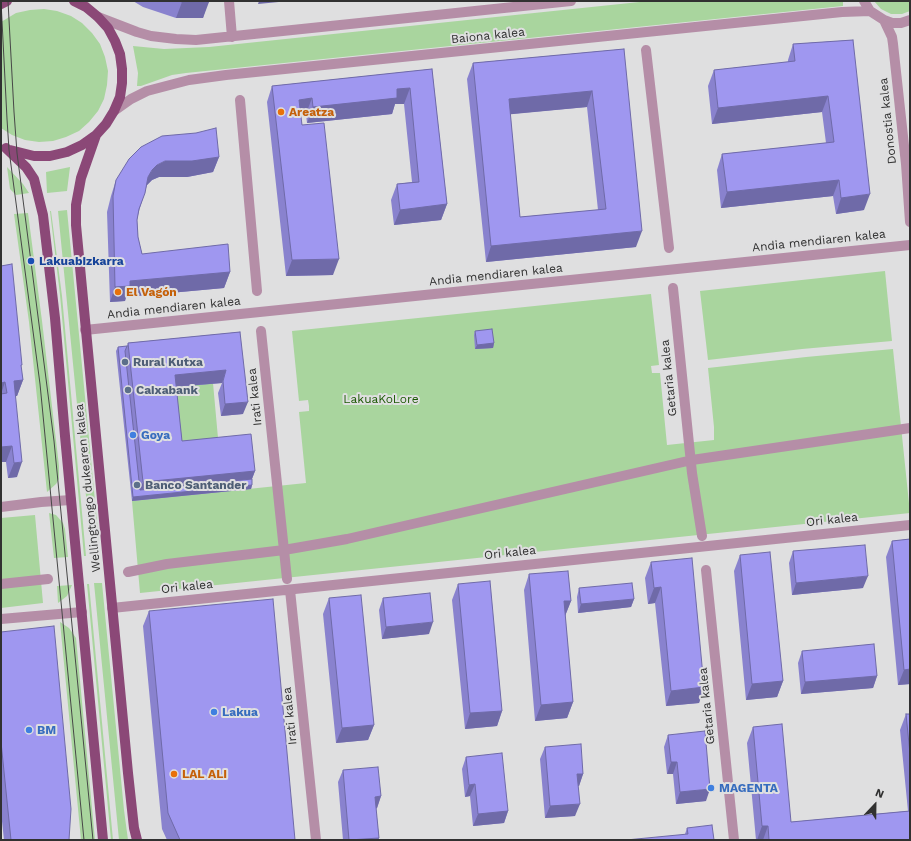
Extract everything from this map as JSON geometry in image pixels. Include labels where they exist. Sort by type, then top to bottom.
[{"type":"main road","points":[[1,4],[7,1]]},
{"type":"main road","points":[[3,147],[17,153],[34,156],[50,156],[67,152],[82,145],[96,135],[106,124],[114,111],[120,97],[122,83],[120,54],[108,28],[84,4],[74,1]]},
{"type":"main road","name":"Wellingtongo dukearen kalea","points":[[96,135],[81,178],[76,204],[76,225],[112,608],[134,828],[137,840]]},
{"type":"main road","name":"Wellingtongo dukearen kalea","points":[[3,147],[26,167],[34,179],[41,205],[52,290],[104,840]]},
{"type":"street","points":[[229,1],[232,36]]},
{"type":"street","points":[[98,17],[137,32],[159,38],[196,40],[571,1]]},
{"type":"street","points":[[864,1],[870,11],[884,20],[892,23],[901,23],[910,20]]},
{"type":"street","name":"Baiona kalea","points":[[114,111],[131,99],[147,91],[189,80],[226,75],[842,12],[870,11]]},
{"type":"street","name":"Donostia kalea","points":[[884,20],[892,37],[893,44],[906,164],[910,222]]},
{"type":"street","points":[[646,50],[669,248]]},
{"type":"street","points":[[240,100],[257,291]]},
{"type":"street","name":"Andia mendiaren kalea","points":[[85,330],[910,245]]},
{"type":"street","name":"Getaria kalea","points":[[674,288],[692,460],[692,473],[702,536]]},
{"type":"street","name":"Irati kalea","points":[[261,331],[287,579]]},
{"type":"street","points":[[128,572],[167,564],[284,550],[347,539],[692,460],[910,428]]},
{"type":"street","points":[[1,506],[71,500]]},
{"type":"street","name":"Ori kalea","points":[[112,608],[910,525]]},
{"type":"street","name":"Getaria kalea","points":[[706,570],[734,840]]},
{"type":"street","points":[[1,584],[48,579]]},
{"type":"street","name":"Irati kalea","points":[[290,590],[316,840]]},
{"type":"street","points":[[1,619],[82,612]]},
{"type":"green space","points":[[649,1],[843,1],[843,6],[186,73],[172,75],[137,86],[138,73],[133,46],[164,49],[209,47]]},
{"type":"green space","points":[[874,1],[910,1],[910,11],[902,14],[891,14],[881,9]]},
{"type":"green space","points":[[44,9],[57,11],[71,16],[82,23],[100,44],[108,71],[104,99],[98,111],[89,122],[79,131],[66,137],[53,141],[39,142],[25,140],[12,135],[1,128],[1,22],[16,13]]},
{"type":"green space","points":[[7,167],[23,184],[29,193],[16,195],[10,189]]},
{"type":"green space","points":[[70,167],[67,191],[47,193],[46,172]]},
{"type":"green space","points":[[67,210],[98,532],[99,556],[92,557],[58,211]]},
{"type":"green space","points":[[50,211],[62,296],[86,556],[84,556],[60,295]]},
{"type":"green space","points":[[28,213],[59,466],[59,479],[47,492],[29,322],[14,214]]},
{"type":"green space","points":[[885,271],[892,341],[802,349],[708,360],[700,291]]},
{"type":"green space","name":"LakuaKoLore","points":[[651,294],[659,365],[651,366],[652,373],[660,373],[667,445],[714,440],[708,368],[893,349],[910,513],[140,593],[132,501],[306,483],[299,412],[309,411],[309,406],[308,400],[299,401],[292,331]]},
{"type":"green space","points":[[213,383],[219,449],[177,453],[171,387]]},
{"type":"green space","points":[[49,513],[56,515],[63,523],[68,557],[54,558]]},
{"type":"green space","points":[[35,515],[43,603],[1,608],[1,518]]},
{"type":"green space","points":[[94,583],[102,583],[128,840],[119,840]]},
{"type":"green space","points":[[87,584],[89,584],[113,840],[111,840]]},
{"type":"green space","points":[[72,585],[67,596],[58,603],[57,586]]},
{"type":"green space","points":[[60,622],[69,628],[76,638],[95,840],[81,840]]},
{"type":"building","points":[[179,1],[208,1],[209,2],[182,2]]},
{"type":"building","points":[[853,40],[870,194],[841,198],[839,180],[727,192],[722,154],[834,142],[828,96],[718,108],[714,70],[795,61],[793,44]]},
{"type":"building","points":[[624,49],[642,231],[491,246],[473,63]],"holes":[[[592,91],[606,209],[520,217],[509,99]]]},
{"type":"building","points":[[432,69],[447,204],[400,210],[397,184],[419,182],[410,88],[397,89],[397,98],[313,107],[312,98],[299,100],[302,125],[324,123],[339,259],[292,260],[272,86]]},
{"type":"building","points":[[216,128],[219,157],[192,161],[165,161],[157,165],[152,170],[148,177],[145,193],[139,209],[137,220],[138,237],[142,254],[228,244],[230,272],[130,281],[130,286],[115,287],[113,196],[116,180],[129,159],[141,147],[162,136],[196,133]]},
{"type":"building","points":[[12,264],[23,380],[14,381],[22,462],[14,463],[12,446],[1,447],[1,394],[7,393],[5,382],[1,383],[1,266]]},
{"type":"building","points":[[492,329],[494,343],[477,345],[475,331]]},
{"type":"building","points":[[240,332],[248,402],[225,404],[223,381],[226,370],[175,375],[182,441],[251,434],[255,471],[143,482],[128,343]]},
{"type":"building","points":[[127,346],[125,351],[140,490],[252,479],[252,485],[133,497],[118,347]]},
{"type":"building","points":[[910,539],[910,669],[904,670],[892,541]]},
{"type":"building","points":[[865,545],[868,576],[796,583],[793,551]]},
{"type":"building","points":[[770,552],[783,681],[752,684],[740,555]]},
{"type":"building","points":[[692,558],[704,687],[671,691],[661,587],[654,588],[651,562]]},
{"type":"building","points":[[568,571],[571,601],[564,601],[573,702],[541,705],[529,574]]},
{"type":"building","points":[[490,581],[502,711],[470,713],[458,584]]},
{"type":"building","points":[[632,583],[634,599],[581,604],[579,588]]},
{"type":"building","points":[[430,593],[433,622],[386,627],[383,598]]},
{"type":"building","points":[[361,595],[374,725],[342,728],[329,598]]},
{"type":"building","name":"Lakua","points":[[273,599],[295,840],[180,840],[168,813],[149,611]]},
{"type":"building","name":"BM","points":[[54,626],[71,809],[69,840],[11,840],[1,742],[1,632]]},
{"type":"building","points":[[874,644],[877,676],[805,682],[802,651]]},
{"type":"building","points":[[906,714],[910,714],[910,754]]},
{"type":"building","points":[[782,724],[791,822],[910,811],[910,840],[769,840],[768,826],[762,826],[753,727]]},
{"type":"building","points":[[705,731],[710,789],[680,792],[677,762],[671,762],[668,735]]},
{"type":"building","points":[[581,744],[583,774],[577,774],[580,804],[550,806],[545,747]]},
{"type":"building","points":[[502,753],[508,811],[478,814],[475,784],[469,785],[466,757]]},
{"type":"building","points":[[378,767],[381,796],[375,797],[379,838],[349,840],[343,770]]},
{"type":"building","points":[[712,825],[714,840],[626,840],[688,834],[687,828]]},
{"type":"tram line","points":[[1,1],[9,150],[40,384],[84,840]]},
{"type":"tram line","points":[[8,1],[17,153],[54,441],[93,840]]},
{"type":"place","name":"Areatza","points":[[281,112]]},
{"type":"place","name":"Lakuabizkarra","points":[[31,261]]},
{"type":"place","name":"El Vagón","points":[[118,292]]},
{"type":"place","name":"Rural Kutxa","points":[[125,362]]},
{"type":"place","name":"Caixabank","points":[[128,390]]},
{"type":"place","name":"Goya","points":[[133,435]]},
{"type":"place","name":"Banco Santander","points":[[137,485]]},
{"type":"place","name":"Lakua","points":[[214,712]]},
{"type":"place","name":"BM","points":[[29,730]]},
{"type":"place","name":"LAL ALI","points":[[174,774]]},
{"type":"place","name":"MAGENTA","points":[[711,788]]}]
